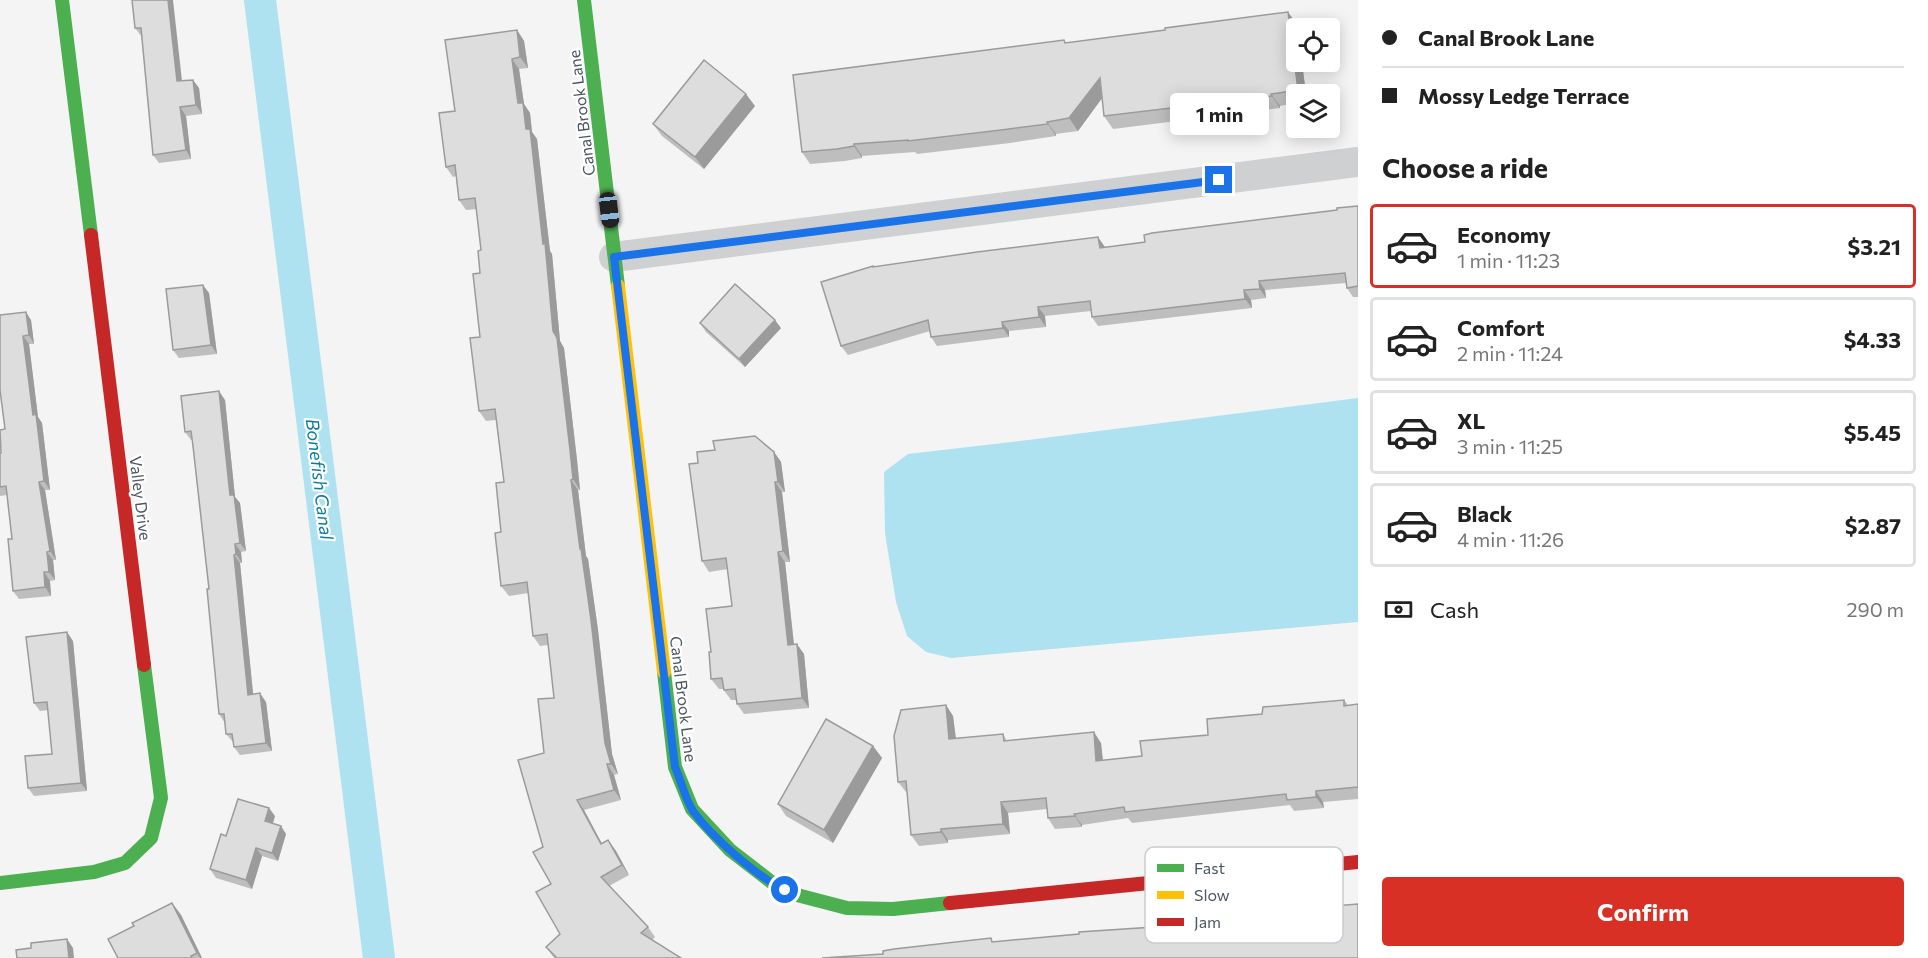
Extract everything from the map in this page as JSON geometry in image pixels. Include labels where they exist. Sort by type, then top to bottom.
[{"type":"street","name":"Valley Drive","points":[[0,883],[94,872],[125,863],[151,838],[161,798],[62,0]]},
{"type":"street","name":"Canal Brook Lane","points":[[584,0],[675,767],[692,809],[730,850],[774,884],[797,895],[847,908],[892,909],[1145,883]]},
{"type":"street","points":[[614,257],[1358,162]]},
{"type":"street","name":"Canal Brook Lane","points":[[1343,864],[1358,862]]},
{"type":"water","points":[[1358,398],[1358,622],[951,658],[926,652],[907,636],[896,602],[885,533],[884,472],[908,454]]},
{"type":"building","points":[[132,0],[168,0],[177,81],[193,80],[196,105],[180,107],[186,150],[153,155],[141,28],[135,28]]},
{"type":"building","points":[[1288,12],[1286,72],[1296,72],[1297,84],[1286,84],[1286,92],[1271,94],[1272,96],[1104,116],[1100,78],[1069,118],[1047,122],[1048,124],[908,141],[854,144],[854,146],[837,149],[802,152],[793,75],[1064,40],[1065,43],[1165,30],[1165,28]]},
{"type":"building","points":[[517,30],[520,57],[512,59],[518,103],[523,103],[526,129],[530,129],[543,244],[545,243],[553,331],[557,338],[573,479],[571,480],[591,620],[605,743],[611,764],[607,764],[614,790],[577,800],[601,844],[608,840],[622,865],[601,877],[648,927],[641,933],[681,958],[557,958],[546,947],[560,934],[536,892],[551,884],[533,852],[543,847],[518,760],[544,753],[538,699],[554,698],[547,634],[533,636],[527,582],[501,586],[495,533],[501,532],[496,483],[504,482],[495,409],[479,411],[470,338],[480,337],[473,274],[480,273],[478,251],[481,250],[475,198],[459,200],[455,165],[446,167],[439,113],[455,111],[445,40]]},
{"type":"building","points":[[704,60],[746,94],[695,157],[653,124]]},
{"type":"building","points":[[1358,206],[1358,286],[1347,288],[1345,273],[1259,281],[1260,289],[1244,290],[1245,299],[1092,317],[1090,301],[1038,307],[1039,317],[1002,322],[1003,328],[931,337],[928,320],[841,346],[821,282],[873,266],[1098,237],[1100,248],[1145,242],[1144,235],[1152,233]]},
{"type":"building","points":[[735,284],[775,320],[739,359],[700,323]]},
{"type":"building","points":[[203,285],[211,345],[173,350],[166,289]]},
{"type":"building","points":[[26,312],[29,335],[23,336],[33,415],[36,414],[44,481],[39,482],[50,551],[47,552],[49,572],[44,572],[45,587],[13,591],[8,539],[12,539],[6,486],[0,487],[0,430],[5,429],[0,390],[0,315]]},
{"type":"building","points":[[219,391],[230,495],[234,495],[240,543],[235,544],[236,554],[234,555],[248,695],[260,693],[266,743],[234,747],[232,734],[226,734],[224,714],[219,714],[207,589],[209,589],[193,446],[191,431],[185,432],[181,396]]},
{"type":"building","points":[[755,436],[774,452],[783,551],[778,552],[788,645],[797,644],[802,698],[737,704],[735,689],[724,690],[722,678],[711,679],[709,652],[711,652],[706,609],[732,606],[726,558],[702,561],[689,464],[698,463],[697,452],[715,450],[713,441]]},
{"type":"building","points":[[67,632],[81,783],[28,788],[25,756],[52,754],[47,702],[34,703],[26,637]]},
{"type":"building","points":[[1344,700],[1344,706],[1358,704],[1358,787],[1316,791],[1316,797],[1287,800],[1286,794],[1125,812],[1124,807],[1074,814],[1075,816],[1048,818],[1046,798],[1001,802],[1003,824],[941,829],[941,832],[911,835],[906,781],[898,782],[894,736],[901,710],[946,705],[949,739],[1003,734],[1004,741],[1094,732],[1096,761],[1142,756],[1140,741],[1208,735],[1207,719],[1262,714],[1263,707]]},
{"type":"building","points":[[826,719],[873,746],[824,830],[778,804]]},
{"type":"building","points":[[238,799],[269,808],[265,821],[281,826],[272,853],[256,848],[246,880],[210,869],[221,834],[226,836]]},
{"type":"building","points":[[172,903],[197,953],[191,956],[192,958],[118,958],[108,939],[134,926],[132,923]]},
{"type":"building","points":[[1358,904],[1358,958],[822,958],[883,954],[883,951],[894,949],[991,938],[992,942],[1079,934],[1079,932],[1145,928],[1145,943],[1343,943],[1343,905]]},
{"type":"building","points":[[67,939],[69,958],[17,958],[16,950],[31,948],[31,943]]},
{"type":"waterway","name":"Bonefish Canal","points":[[260,0],[379,958]]},
{"type":"traffic: fast","points":[[62,0],[91,235]]},
{"type":"traffic: fast","points":[[584,0],[618,286]]},
{"type":"traffic: fast","points":[[0,883],[94,872],[125,863],[151,838],[161,798],[144,665]]},
{"type":"traffic: fast","points":[[664,672],[675,767],[692,809],[730,850],[774,884],[797,895],[847,908],[893,909],[950,903]]},
{"type":"traffic: slow","points":[[618,286],[664,672]]},
{"type":"traffic: jam","points":[[91,235],[144,665]]},
{"type":"traffic: jam","points":[[1343,864],[1358,862]]},
{"type":"traffic: jam","points":[[950,903],[1145,883]]},
{"type":"route","points":[[785,890],[730,850],[692,809],[675,767],[614,257],[1219,180]]}]
